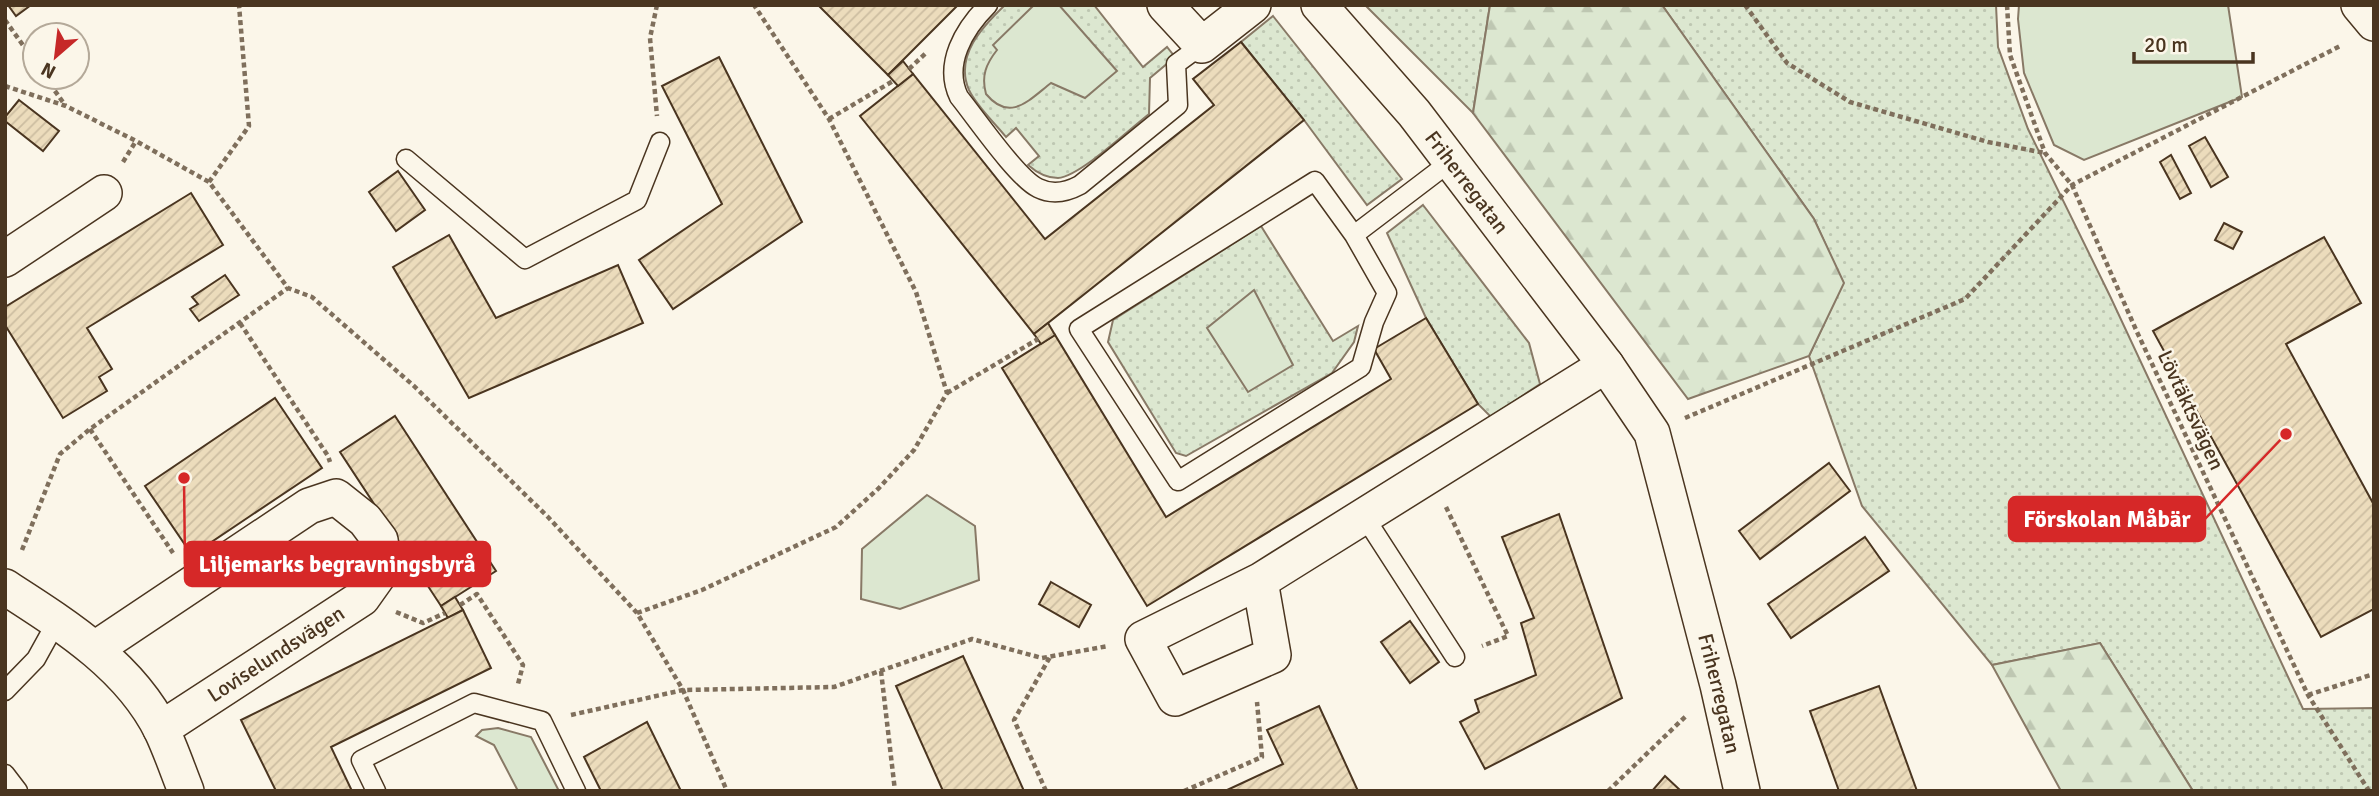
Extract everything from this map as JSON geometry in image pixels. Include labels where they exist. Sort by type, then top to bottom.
[{"type":"street","points":[[1165,5],[1202,45],[1254,5]]},
{"type":"street","name":"Friherregatan","points":[[1319,5],[1414,113],[1606,365],[1652,433],[1718,685],[1742,791]]},
{"type":"street","points":[[2359,5],[2362,32]]},
{"type":"street","points":[[5,259],[104,192]]},
{"type":"street","points":[[1260,581],[1273,655],[1175,698],[1143,639],[1260,581],[1606,365]]},
{"type":"street","points":[[95,649],[309,506],[336,498]]},
{"type":"street","name":"Loviselundsvägen","points":[[161,729],[362,598],[384,567],[380,540],[365,520],[336,498]]},
{"type":"street","points":[[5,587],[95,649],[134,689],[161,729],[186,791]]},
{"type":"lane","points":[[988,5],[975,18],[958,50],[952,74],[954,85],[959,97],[1022,176],[1039,188],[1049,191],[1070,191],[1080,185],[1178,104],[1177,64],[1202,45]]},
{"type":"lane","points":[[406,159],[525,259],[636,200],[660,142]]},
{"type":"lane","points":[[1354,235],[1450,162]]},
{"type":"lane","points":[[1315,181],[1354,235],[1387,293],[1374,322],[1361,367],[1178,481],[1079,329],[1315,181]]},
{"type":"lane","points":[[1364,516],[1455,657]]},
{"type":"lane","points":[[5,691],[36,659],[57,621]]},
{"type":"lane","points":[[376,791],[360,760],[474,703],[542,721],[576,791]]},
{"type":"lane","points":[[5,774],[18,791]]},
{"type":"path","points":[[209,182],[249,126],[239,5]]},
{"type":"path","points":[[657,5],[650,38],[660,142]]},
{"type":"path","points":[[754,5],[829,119],[916,292],[947,393]]},
{"type":"path","points":[[1745,5],[1787,63],[1850,102],[1988,142],[2045,153]]},
{"type":"path","points":[[2007,5],[2010,55],[2045,153]]},
{"type":"path","points":[[5,20],[21,42]]},
{"type":"path","points":[[1652,433],[1965,299],[2072,185],[2362,32]]},
{"type":"path","points":[[829,119],[893,81]]},
{"type":"path","points":[[5,86],[66,106],[209,182],[288,289],[312,297],[414,386],[548,517],[636,613],[683,690],[727,791]]},
{"type":"path","points":[[55,91],[66,106]]},
{"type":"path","name":"Lövtäktsvägen","points":[[2045,153],[2072,185],[2137,332],[2308,695],[2369,791]]},
{"type":"path","points":[[22,550],[60,454],[90,429],[288,289]]},
{"type":"path","points":[[240,323],[328,456],[336,498]]},
{"type":"path","points":[[636,613],[702,590],[836,527],[879,488],[914,450],[947,393],[1038,339]]},
{"type":"path","points":[[90,429],[194,583]]},
{"type":"path","points":[[1431,476],[1508,636],[1455,657]]},
{"type":"path","points":[[460,605],[477,594],[523,665]]},
{"type":"path","points":[[362,598],[423,623],[445,613]]},
{"type":"path","points":[[542,721],[683,690],[834,687],[972,639],[1042,658],[1143,639]]},
{"type":"path","points":[[1046,791],[1014,719],[1050,656]]},
{"type":"path","points":[[1184,791],[1262,757],[1254,663]]},
{"type":"path","points":[[881,671],[894,791]]},
{"type":"path","points":[[2308,695],[2374,674]]},
{"type":"path","points":[[1608,791],[1718,685]]},
{"type":"green space","points":[[1005,5],[1094,5],[1143,67],[1167,47],[1175,57],[1150,78],[1149,114],[1091,161],[1067,176],[1049,177],[1028,165],[1039,156],[1016,128],[1006,137],[969,90],[965,77],[968,54],[980,32]]},
{"type":"green space","points":[[1034,5],[1059,5],[1117,71],[1085,98],[1051,83],[1019,106],[1003,107],[986,94],[984,82],[990,60],[997,50],[993,45]]},
{"type":"green space","points":[[1365,5],[1490,5],[1473,113]]},
{"type":"green space","points":[[1490,5],[1662,5],[1814,219],[1844,283],[1809,356],[1688,399],[1473,113]]},
{"type":"green space","points":[[1662,5],[1996,5],[1998,47],[2028,129],[2110,296],[2303,709],[2374,708],[2374,791],[2193,791],[2100,643],[1992,665],[1862,506],[1809,356],[1843,283],[1814,219]]},
{"type":"green space","points":[[2019,5],[2228,5],[2242,97],[2084,160],[2054,145],[2024,73]]},
{"type":"green space","points":[[1273,16],[1402,179],[1367,205],[1304,120],[1241,42]]},
{"type":"green space","points":[[1423,205],[1529,343],[1540,384],[1491,417],[1478,404],[1426,318],[1387,233]]},
{"type":"green space","points":[[1261,226],[1333,341],[1358,326],[1354,342],[1332,373],[1186,456],[1176,453],[1108,342],[1113,320]]},
{"type":"green space","points":[[1254,290],[1293,365],[1248,392],[1207,328]]},
{"type":"green space","points":[[927,495],[975,526],[979,580],[900,609],[861,599],[862,549]]},
{"type":"green space","points":[[2100,643],[2193,791],[2061,791],[1992,665]]},
{"type":"green space","points":[[498,728],[531,737],[559,791],[518,791],[494,745],[476,736],[482,730]]},
{"type":"building","points":[[8,5],[31,5],[16,16]]},
{"type":"building","points":[[818,5],[958,5],[888,75]]},
{"type":"building","points":[[1241,42],[1304,120],[1034,334],[860,116],[913,74],[1045,239],[1214,105],[1193,79]]},
{"type":"building","points":[[719,57],[802,222],[673,309],[639,260],[722,204],[662,86]]},
{"type":"building","points":[[903,61],[913,74],[898,86],[888,75]]},
{"type":"building","points":[[19,100],[59,131],[43,151],[5,121],[5,117]]},
{"type":"building","points":[[2205,137],[2228,177],[2211,187],[2189,146]]},
{"type":"building","points":[[2171,155],[2191,193],[2180,199],[2160,162]]},
{"type":"building","points":[[398,171],[425,210],[396,231],[369,192]]},
{"type":"building","points":[[191,193],[223,245],[87,328],[112,369],[99,377],[107,391],[63,418],[5,325],[5,307]]},
{"type":"building","points":[[2224,223],[2242,232],[2233,249],[2215,240]]},
{"type":"building","points":[[449,235],[496,318],[618,265],[643,323],[469,398],[393,267]]},
{"type":"building","points":[[2324,237],[2361,303],[2286,344],[2374,505],[2374,609],[2321,637],[2153,331]]},
{"type":"building","points":[[225,275],[239,295],[199,321],[190,309],[198,304],[192,297]]},
{"type":"building","points":[[1426,318],[1478,404],[1147,606],[1002,368],[1055,335],[1166,517],[1391,379],[1374,349]]},
{"type":"building","points":[[1048,323],[1055,335],[1041,344],[1034,334]]},
{"type":"building","points":[[275,398],[322,468],[192,555],[145,486]]},
{"type":"building","points":[[395,416],[496,571],[441,606],[340,452]]},
{"type":"building","points":[[1829,463],[1850,491],[1760,559],[1739,531]]},
{"type":"building","points":[[1559,514],[1622,698],[1485,769],[1460,722],[1479,712],[1475,700],[1536,675],[1521,623],[1534,618],[1502,537]]},
{"type":"building","points":[[1865,537],[1889,571],[1791,638],[1768,604]]},
{"type":"building","points":[[1051,582],[1091,605],[1079,627],[1039,604]]},
{"type":"building","points":[[455,597],[463,610],[448,618],[441,606]]},
{"type":"building","points":[[463,610],[491,668],[331,747],[352,791],[276,791],[241,720]]},
{"type":"building","points":[[1410,621],[1439,662],[1410,683],[1381,642]]},
{"type":"building","points":[[963,656],[1024,791],[943,791],[896,686]]},
{"type":"building","points":[[1879,686],[1917,791],[1839,791],[1810,711]]},
{"type":"building","points":[[1319,706],[1358,791],[1225,791],[1283,764],[1267,730]]},
{"type":"building","points":[[647,722],[681,791],[601,791],[584,757]]},
{"type":"building","points":[[1665,776],[1681,791],[1652,791]]},
{"type":"place","name":"Förskolan Måbär","points":[[2286,434]]},
{"type":"place","name":"Liljemarks begravningsbyrå","points":[[184,478]]}]
